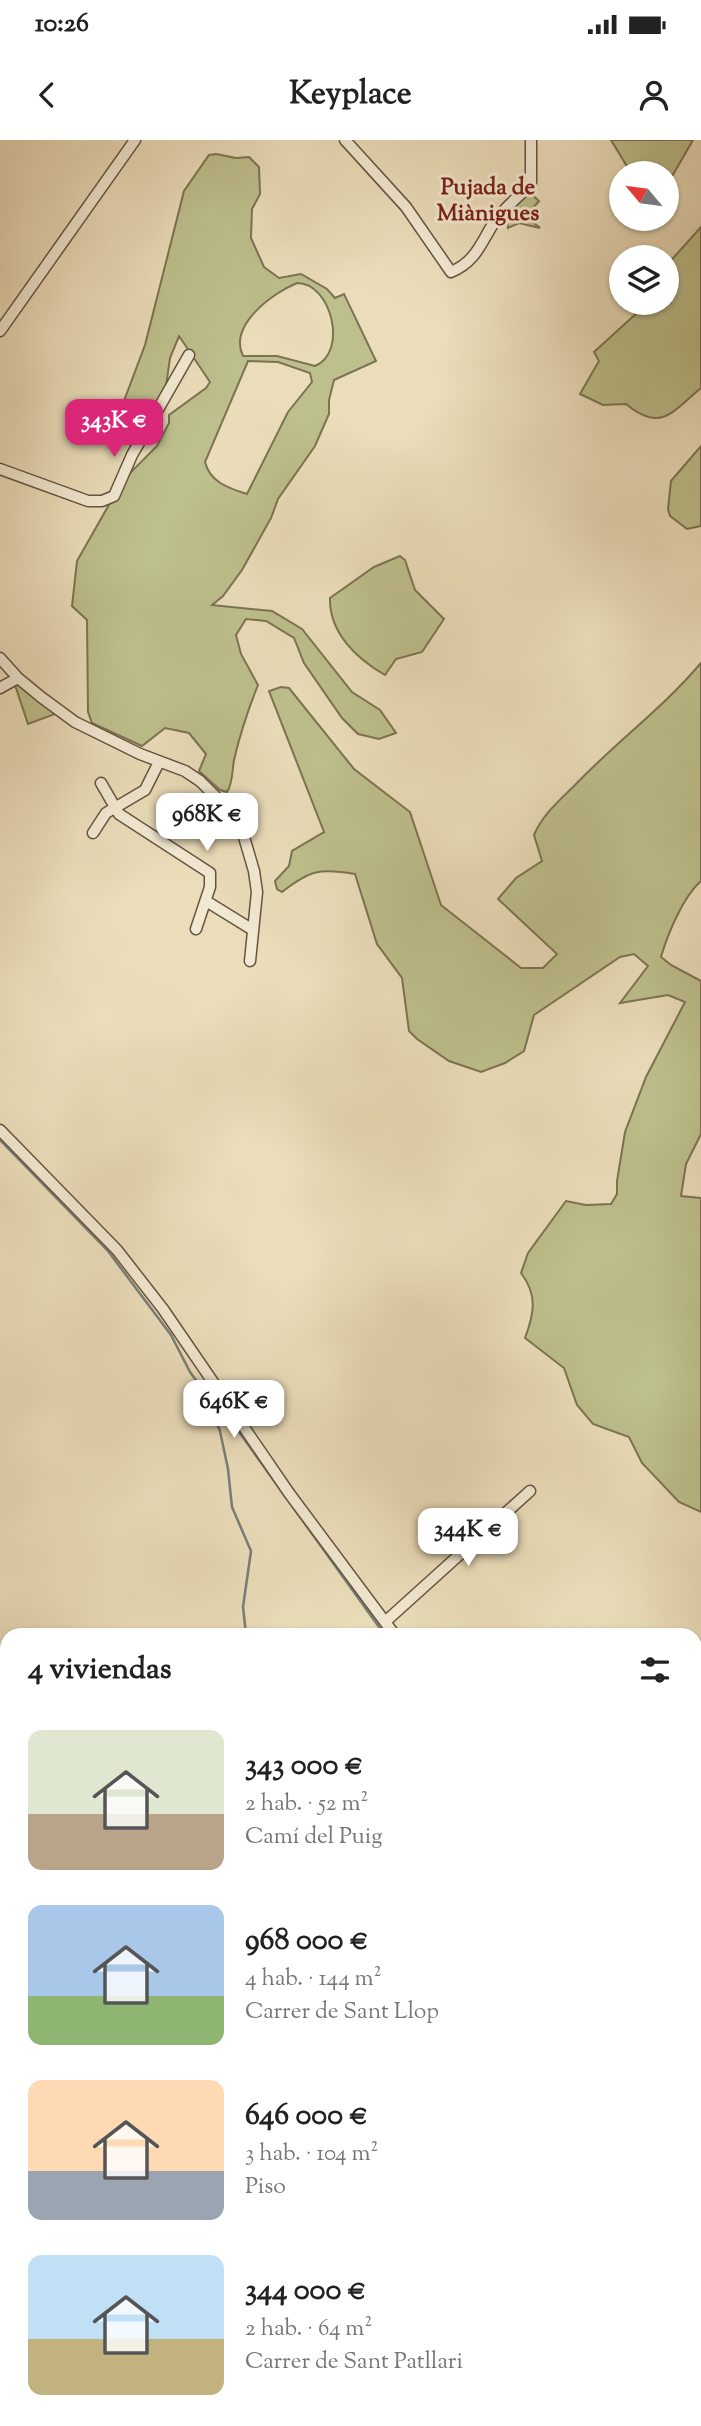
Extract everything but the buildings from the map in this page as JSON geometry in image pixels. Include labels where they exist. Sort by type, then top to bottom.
[{"type":"street","points":[[0,331],[135,140]]},
{"type":"street","points":[[345,140],[406,207],[451,272],[463,267],[476,256],[494,223],[531,184],[531,140]]},
{"type":"street","points":[[0,469],[88,501],[102,502],[114,496],[132,455],[189,355]]},
{"type":"street","points":[[0,658],[18,678],[75,722],[159,762],[186,771],[200,781],[239,820],[255,879],[250,961]]},
{"type":"street","points":[[0,688],[18,678]]},
{"type":"street","points":[[93,833],[106,813],[145,790],[159,762]]},
{"type":"street","points":[[101,783],[119,814],[210,873],[212,877],[196,929]]},
{"type":"street","points":[[206,901],[253,930]]},
{"type":"street","points":[[0,1130],[117,1250],[163,1309],[289,1493],[390,1628]]},
{"type":"street","points":[[385,1622],[530,1491]]},
{"type":"green space","points":[[611,140],[693,140],[679,164],[679,161],[624,161]]},
{"type":"green space","points":[[209,155],[249,157],[259,167],[260,194],[252,209],[251,238],[264,267],[279,278],[301,274],[327,289],[335,298],[344,294],[376,361],[334,380],[329,414],[315,446],[278,499],[271,518],[242,570],[223,596],[212,605],[272,611],[302,629],[352,692],[380,710],[396,733],[379,739],[358,734],[342,718],[304,663],[294,638],[266,621],[246,619],[236,635],[241,654],[258,685],[242,731],[227,792],[220,790],[199,771],[206,754],[189,733],[165,728],[142,746],[92,723],[88,712],[87,620],[72,606],[77,561],[123,480],[157,446],[169,423],[169,415],[206,388],[210,382],[179,336],[170,358],[165,393],[140,436],[116,422],[145,345],[184,191]],"holes":[[[297,283],[309,286],[327,306],[333,334],[331,348],[325,359],[315,366],[277,356],[243,356],[240,344],[247,322],[265,302]],[[248,361],[278,362],[310,373],[312,382],[288,412],[247,494],[227,487],[215,479],[205,462]]]},
{"type":"green space","points":[[527,190],[539,201],[526,216],[540,228],[519,223],[508,228],[505,213]]},
{"type":"green space","points":[[701,227],[701,388],[674,411],[657,418],[638,413],[626,404],[603,405],[580,394],[599,361],[594,352],[635,315],[679,315],[679,252]]},
{"type":"green space","points":[[701,446],[701,526],[687,529],[670,516],[668,509],[671,481]]},
{"type":"green space","points":[[400,556],[405,560],[415,590],[444,619],[422,652],[396,659],[385,675],[364,661],[347,644],[334,623],[330,598],[374,567]]},
{"type":"green space","points":[[701,663],[701,881],[688,896],[677,916],[661,957],[701,981],[701,1134],[686,1164],[681,1196],[701,1198],[701,1512],[679,1502],[642,1463],[629,1437],[593,1424],[577,1405],[564,1368],[525,1338],[533,1305],[530,1289],[521,1273],[528,1253],[566,1201],[586,1205],[611,1204],[617,1194],[625,1132],[646,1077],[685,1002],[668,995],[620,1003],[648,966],[634,954],[620,957],[534,1015],[524,1051],[505,1063],[481,1072],[449,1061],[417,1039],[409,1031],[402,978],[377,944],[355,874],[324,871],[300,879],[282,892],[277,889],[275,881],[289,866],[292,851],[324,832],[269,691],[281,687],[289,688],[354,769],[410,812],[441,905],[521,968],[543,968],[557,954],[498,899],[516,878],[542,861],[534,835],[551,809]]},
{"type":"green space","points":[[17,683],[55,714],[28,724],[15,685]]},
{"type":"waterway","points":[[0,1140],[108,1251],[171,1335],[201,1387],[220,1431],[232,1507],[251,1551],[243,1607],[245,1628]]},
{"type":"waterway","points":[[204,1389],[234,1425],[380,1628]]},
{"type":"district","name":"Pujada de Miànigues","points":[[488,201]]}]
